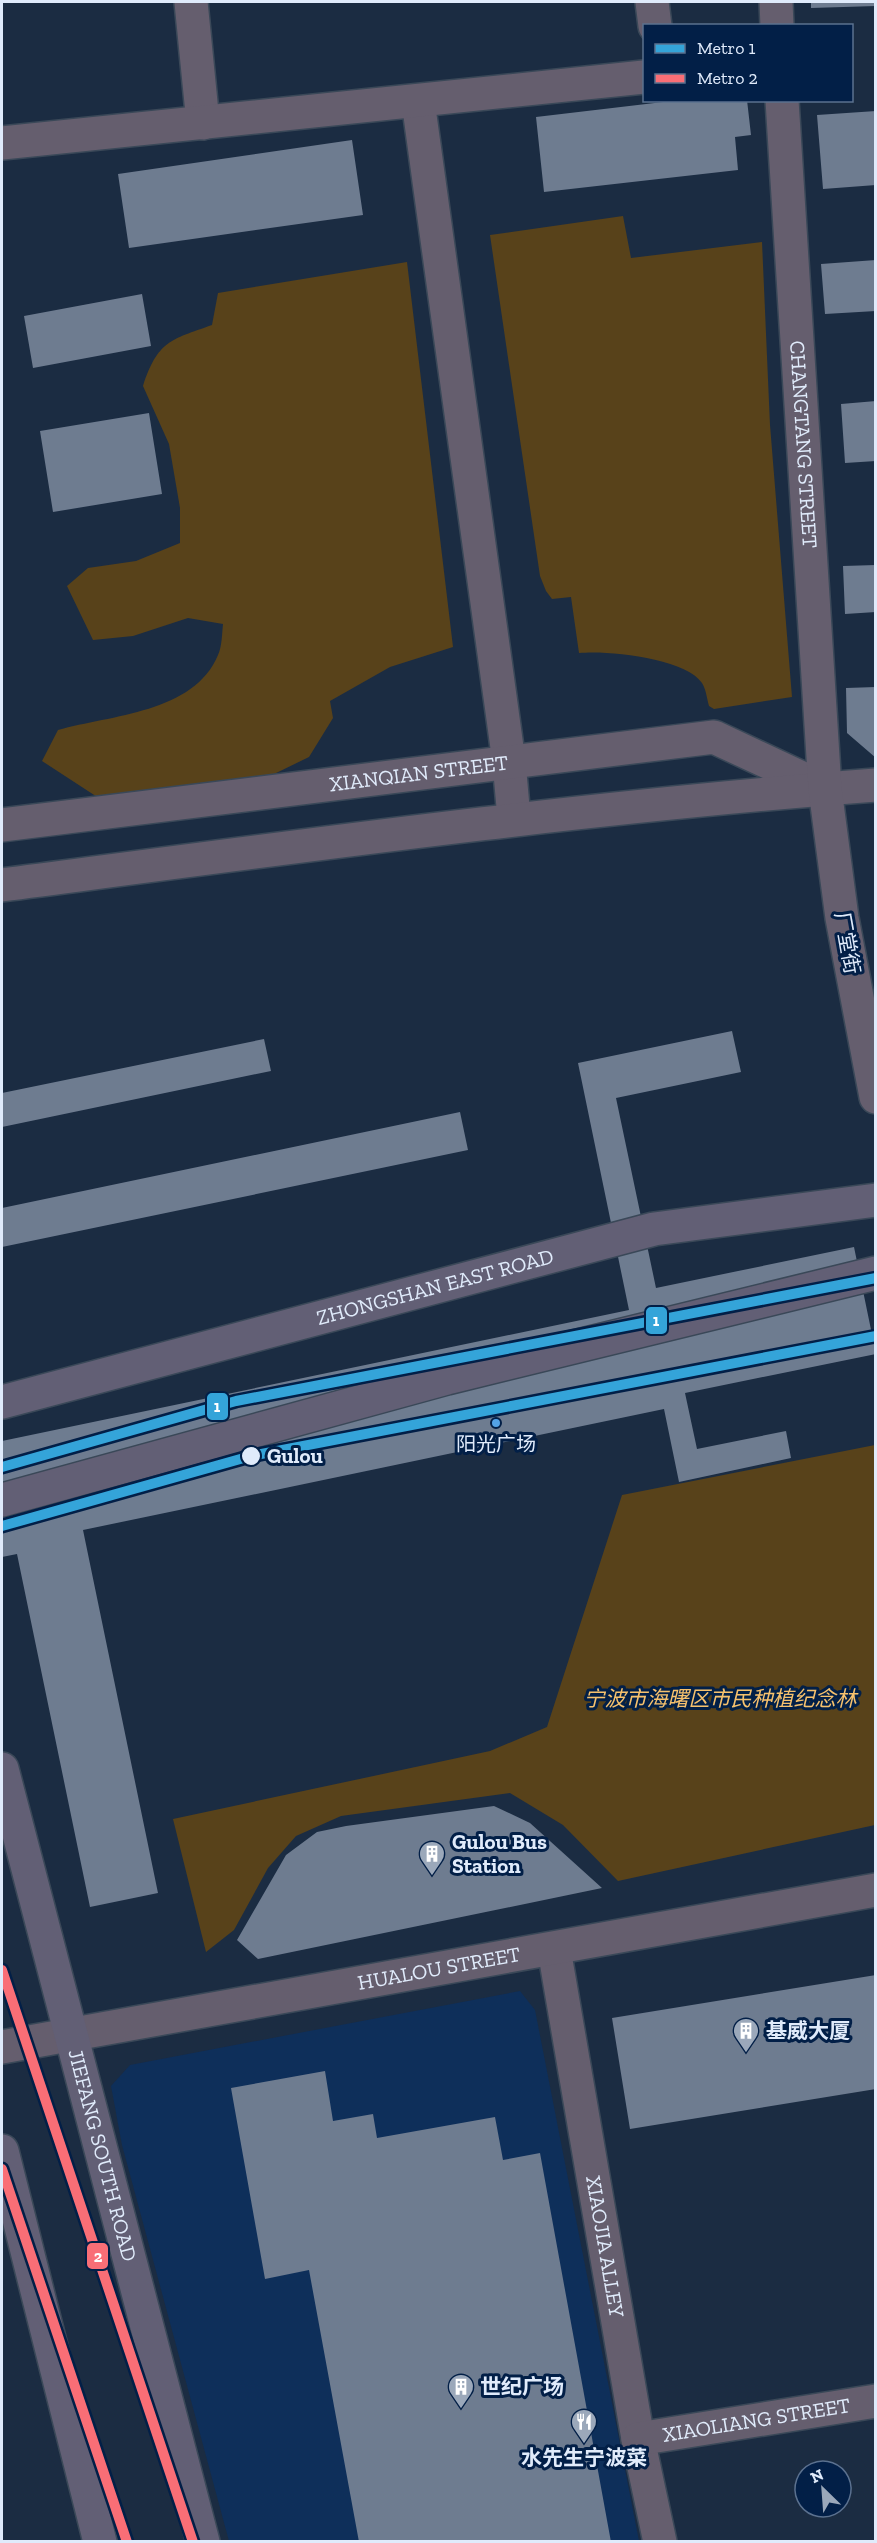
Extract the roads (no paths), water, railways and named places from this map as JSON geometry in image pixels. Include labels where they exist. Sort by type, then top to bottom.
[{"type":"main road","name":"ZHONGSHAN EAST ROAD","points":[[2,1402],[654,1229],[876,1200]]},
{"type":"main road","points":[[2,1500],[447,1378],[876,1273]]},
{"type":"main road","name":"JIEFANG SOUTH ROAD","points":[[2,1769],[69,2034],[203,2541]]},
{"type":"main road","points":[[2,2151],[100,2541]]},
{"type":"street","points":[[191,2],[203,123]]},
{"type":"street","points":[[652,2],[655,24]]},
{"type":"street","points":[[776,2],[777,24]]},
{"type":"street","points":[[2,143],[643,77]]},
{"type":"street","points":[[418,101],[509,762],[514,818]]},
{"type":"street","name":"CHANGTANG STREET","points":[[782,102],[825,789]]},
{"type":"street","name":"XIANQIAN STREET","points":[[2,825],[714,737],[825,789]]},
{"type":"street","name":"XIANQIAN STREET","points":[[2,885],[514,818],[728,796],[876,785]]},
{"type":"street","name":"厂堂街","points":[[825,789],[842,918],[876,1097]]},
{"type":"street","name":"HUALOU STREET","points":[[2,2047],[876,1890]]},
{"type":"street","name":"XIAOJIA ALLEY","points":[[554,1949],[638,2439],[660,2541]]},
{"type":"street","name":"XIAOLIANG STREET","points":[[638,2439],[876,2402]]},
{"type":"metro line","name":"1","points":[[2,1467],[236,1401],[876,1278]]},
{"type":"metro line","name":"1","points":[[2,1526],[251,1456],[876,1336]]},
{"type":"metro line","name":"2","points":[[2,1970],[193,2542]]},
{"type":"metro line","name":"2","points":[[2,2169],[127,2542]]},
{"type":"place","name":"阳光广场","points":[[496,1423]]},
{"type":"place","name":"Gulou","points":[[251,1456]]},
{"type":"place","name":"Gulou Bus Station","points":[[432,1877]]},
{"type":"place","name":"基威大厦","points":[[746,2054]]},
{"type":"place","name":"世纪广场","points":[[461,2410]]},
{"type":"place","name":"水先生宁波菜","points":[[584,2445]]},
{"type":"park label","name":"宁波市海曙区市民种植纪念林","points":[[720,1699]]}]
